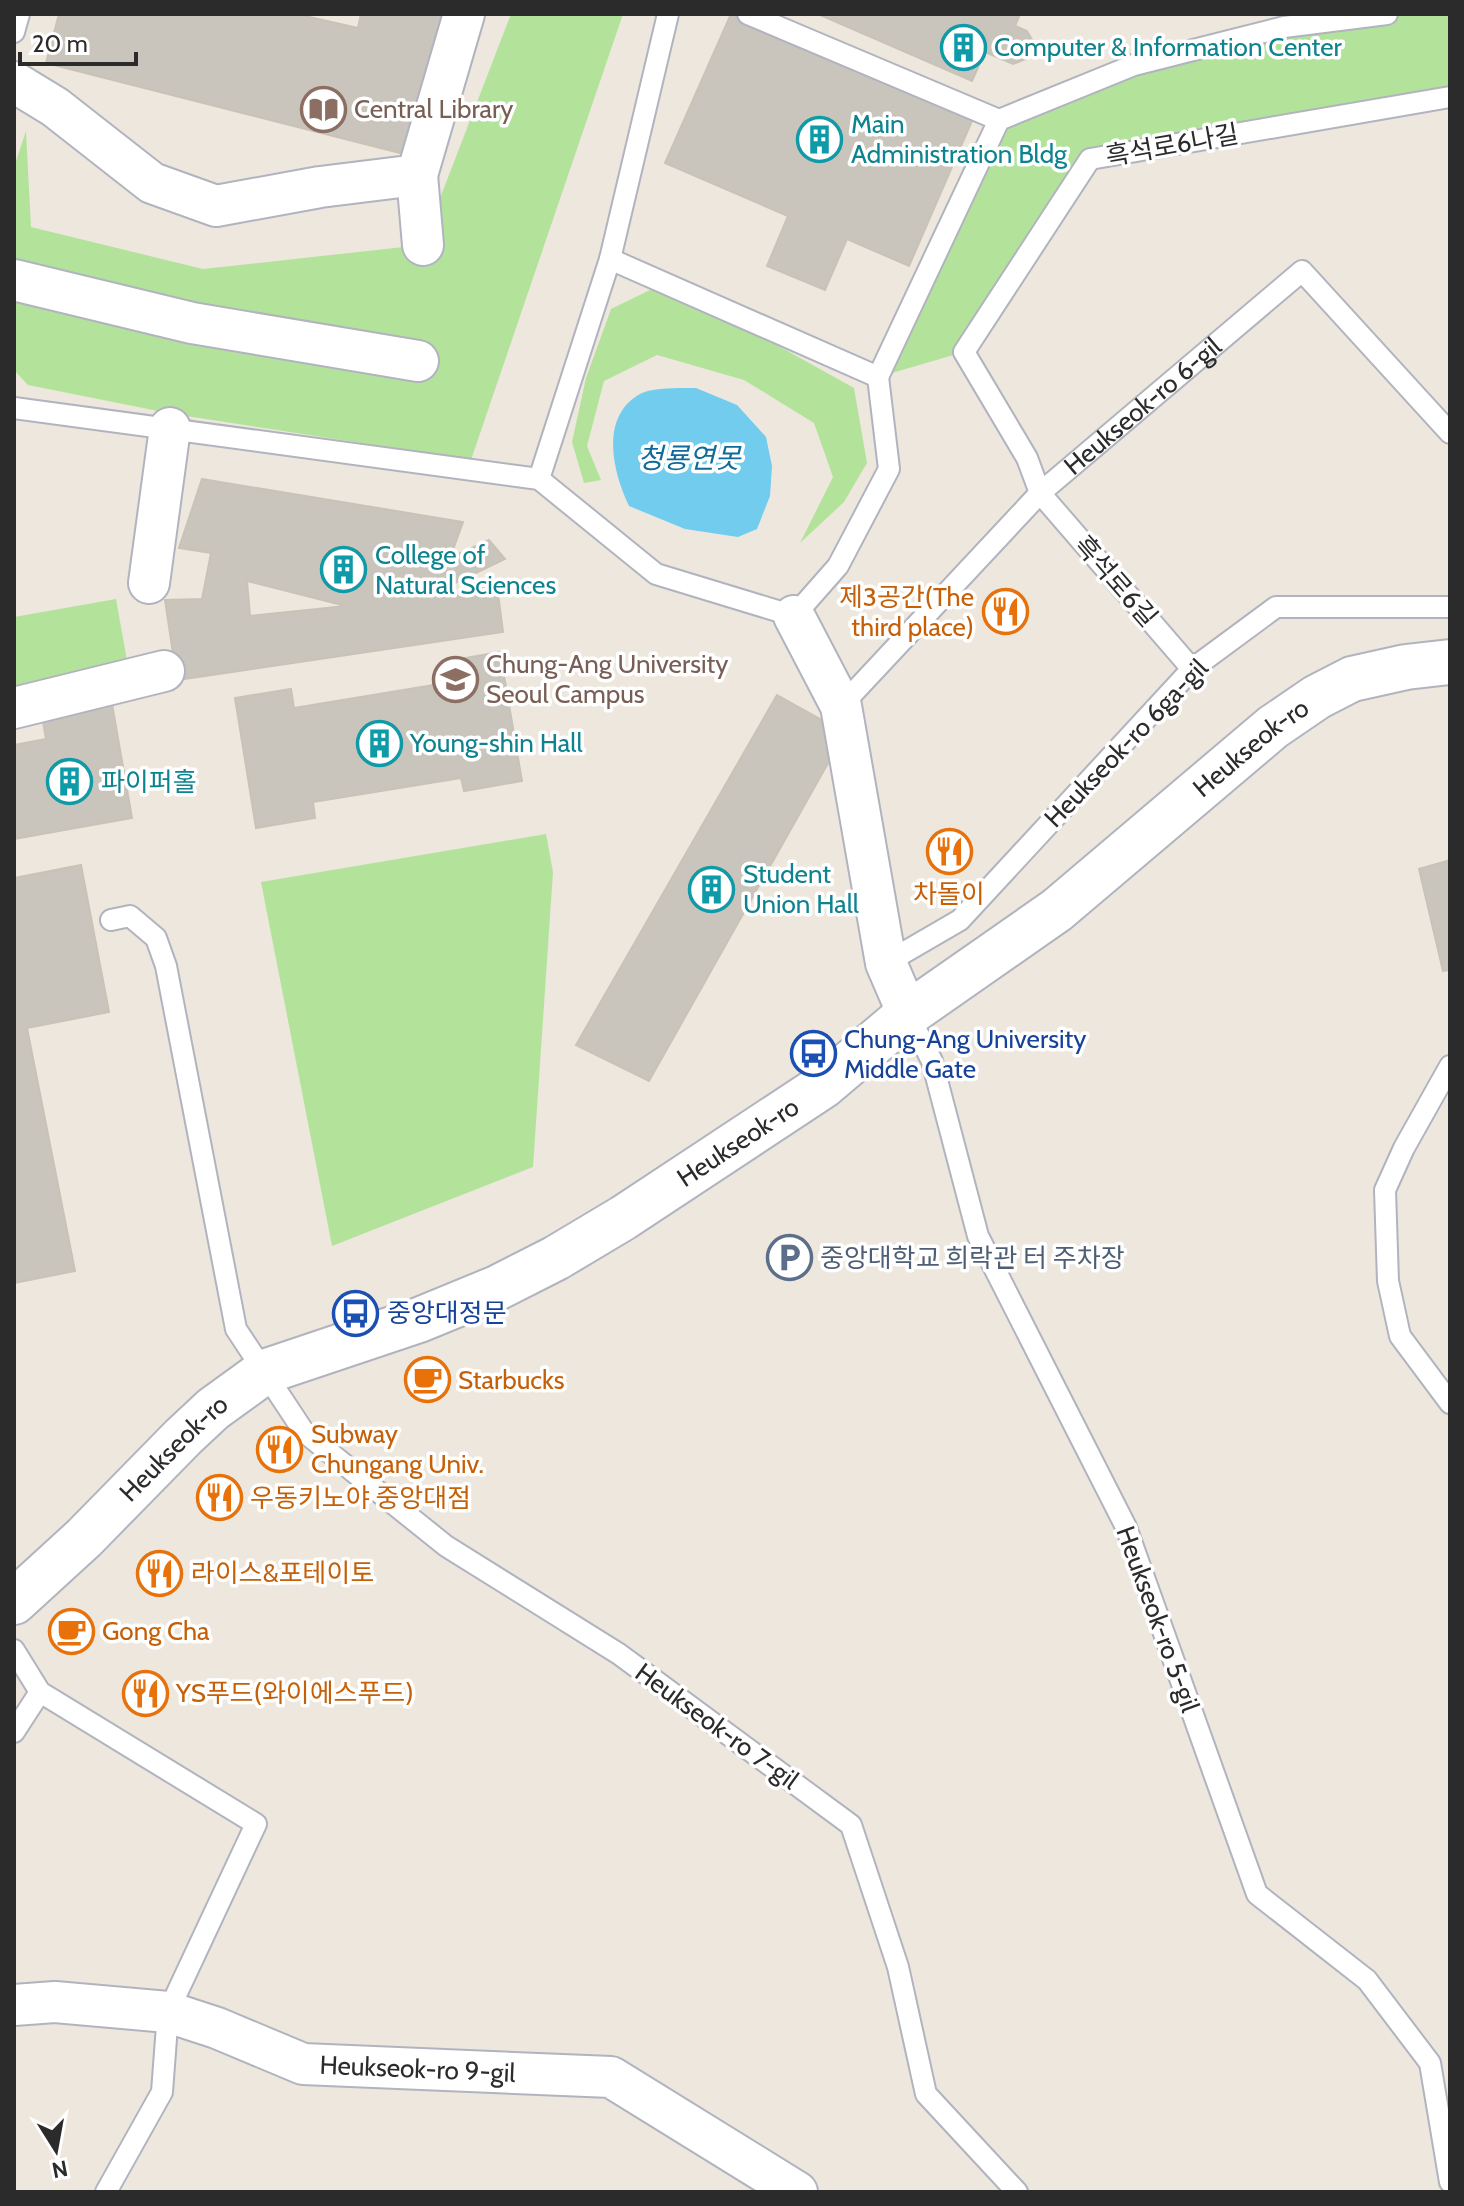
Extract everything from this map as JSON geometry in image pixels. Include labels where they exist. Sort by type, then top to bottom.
[{"type":"street","points":[[423,245],[417,175],[464,14]]},
{"type":"street","points":[[14,82],[55,107],[152,183],[216,206],[320,187],[417,175]]},
{"type":"street","points":[[14,280],[192,323],[418,361]]},
{"type":"street","points":[[149,583],[170,428]]},
{"type":"street","points":[[794,616],[841,706],[886,963],[908,1014]]},
{"type":"street","name":"Heukseok-ro","points":[[14,1602],[84,1538],[213,1409],[264,1372],[419,1320],[497,1288],[556,1258],[623,1218],[823,1086],[908,1014],[1057,910],[1273,727],[1317,697],[1352,679],[1406,667],[1450,662]]},
{"type":"street","points":[[14,708],[164,671]]},
{"type":"street","name":"Heukseok-ro 9-gil","points":[[14,2005],[55,2002],[168,2012],[217,2028],[303,2064],[611,2077],[797,2192]]},
{"type":"lane","points":[[14,32],[19,14]]},
{"type":"lane","points":[[539,479],[610,259],[668,14]]},
{"type":"lane","points":[[748,14],[999,120]]},
{"type":"lane","points":[[14,408],[539,479],[656,574],[794,616],[838,566],[889,469],[878,377],[999,120],[1134,65],[1284,27],[1387,14]]},
{"type":"lane","name":"흑석로6나길","points":[[1040,493],[1027,458],[964,352],[1090,159],[1450,97]]},
{"type":"lane","points":[[610,259],[878,377]]},
{"type":"lane","name":"Heukseok-ro 6-gil","points":[[841,706],[1040,493],[1302,271],[1450,433]]},
{"type":"lane","name":"흑석로6길","points":[[1040,493],[1192,669]]},
{"type":"lane","name":"Heukseok-ro 6ga-gil","points":[[886,963],[960,920],[1192,669],[1276,607],[1450,607]]},
{"type":"lane","name":"Heukseok-ro 7-gil","points":[[111,920],[130,916],[156,938],[166,966],[236,1329],[304,1432],[446,1546],[619,1654],[851,1825],[898,1967],[926,2094],[1017,2192]]},
{"type":"lane","name":"Heukseok-ro 5-gil","points":[[908,1014],[932,1061],[978,1236],[1126,1527],[1257,1894],[1367,1980],[1430,2063],[1450,2182]]},
{"type":"lane","points":[[1450,1066],[1404,1148],[1385,1190],[1388,1281],[1400,1336],[1450,1403]]},
{"type":"lane","points":[[14,1650],[40,1692],[256,1824],[168,2012],[162,2092],[106,2192]]},
{"type":"lane","points":[[14,1732],[40,1692]]},
{"type":"green space","points":[[511,14],[623,14],[471,460],[173,414],[28,385],[14,370],[14,167],[26,131],[31,227],[203,269],[422,245]]},
{"type":"green space","points":[[1388,14],[1450,14],[1450,97],[1090,159],[964,352],[878,377],[999,120],[1134,65]]},
{"type":"green space","points":[[652,289],[775,344],[854,388],[867,463],[844,502],[800,543],[833,477],[814,423],[744,380],[657,355],[604,381],[587,446],[601,480],[584,483],[572,442],[586,378],[611,309]]},
{"type":"green space","points":[[116,599],[128,666],[14,686],[14,617]]},
{"type":"green space","points":[[546,834],[553,872],[533,1167],[332,1246],[261,882]]},
{"type":"water","name":"청룡연못","points":[[696,388],[737,405],[766,437],[772,466],[770,496],[757,529],[738,537],[685,529],[629,506],[618,478],[614,431],[627,404],[652,390]]},
{"type":"building","name":"Central Library","points":[[59,14],[296,14],[358,28],[361,14],[444,14],[408,155],[46,63]]},
{"type":"building","name":"Main Administration Bldg","points":[[731,14],[744,14],[975,114],[909,266],[847,239],[825,290],[767,266],[788,216],[665,163]]},
{"type":"building","name":"Computer & Information Center","points":[[818,14],[1020,14],[1015,26],[1027,31],[1034,43],[1026,59],[1013,64],[985,52],[972,81]]},
{"type":"building","name":"College of Natural Sciences","points":[[202,479],[463,522],[450,558],[489,540],[505,559],[453,584],[454,593],[497,586],[503,632],[177,680],[165,600],[202,599],[211,553],[179,548]],"holes":[[[247,581],[346,606],[250,616]]]},
{"type":"building","name":"Young-shin Hall","points":[[500,652],[522,781],[464,791],[461,778],[313,802],[315,818],[256,828],[235,698],[291,689],[294,708],[458,681],[454,660]]},
{"type":"building","name":"Student Union Hall","points":[[777,695],[845,733],[649,1081],[576,1045]]},
{"type":"building","name":"파이퍼홀","points":[[112,704],[132,818],[14,839],[14,745],[46,739],[42,716]]},
{"type":"building","points":[[1450,860],[1450,970],[1443,971],[1419,869]]},
{"type":"building","points":[[81,865],[109,1012],[27,1028],[75,1271],[14,1283],[14,878]]},
{"type":"place","name":"Computer & Information Center","points":[[963,47]]},
{"type":"place","name":"Central Library","points":[[323,109]]},
{"type":"place","name":"Main Administration Bldg","points":[[820,139]]},
{"type":"place","name":"College of Natural Sciences","points":[[344,570]]},
{"type":"place","name":"제3공간(The third place)","points":[[1005,612]]},
{"type":"place","name":"Chung-Ang University Seoul Campus","points":[[455,679]]},
{"type":"place","name":"Young-shin Hall","points":[[379,743]]},
{"type":"place","name":"파이퍼홀","points":[[70,782]]},
{"type":"place","name":"차돌이","points":[[949,851]]},
{"type":"place","name":"Student Union Hall","points":[[712,889]]},
{"type":"place","name":"Chung-Ang University Middle Gate","points":[[813,1054]]},
{"type":"place","name":"중앙대학교 희락관 터 주차장","points":[[789,1258]]},
{"type":"place","name":"중앙대정문","points":[[356,1313]]},
{"type":"place","name":"Starbucks","points":[[427,1380]]},
{"type":"place","name":"Subway Chungang Univ.","points":[[280,1449]]},
{"type":"place","name":"우동키노야 중앙대점","points":[[219,1498]]},
{"type":"place","name":"라이스&포테이토","points":[[160,1573]]},
{"type":"place","name":"Gong Cha","points":[[71,1631]]},
{"type":"place","name":"YS푸드(와이에스푸드)","points":[[145,1693]]}]
